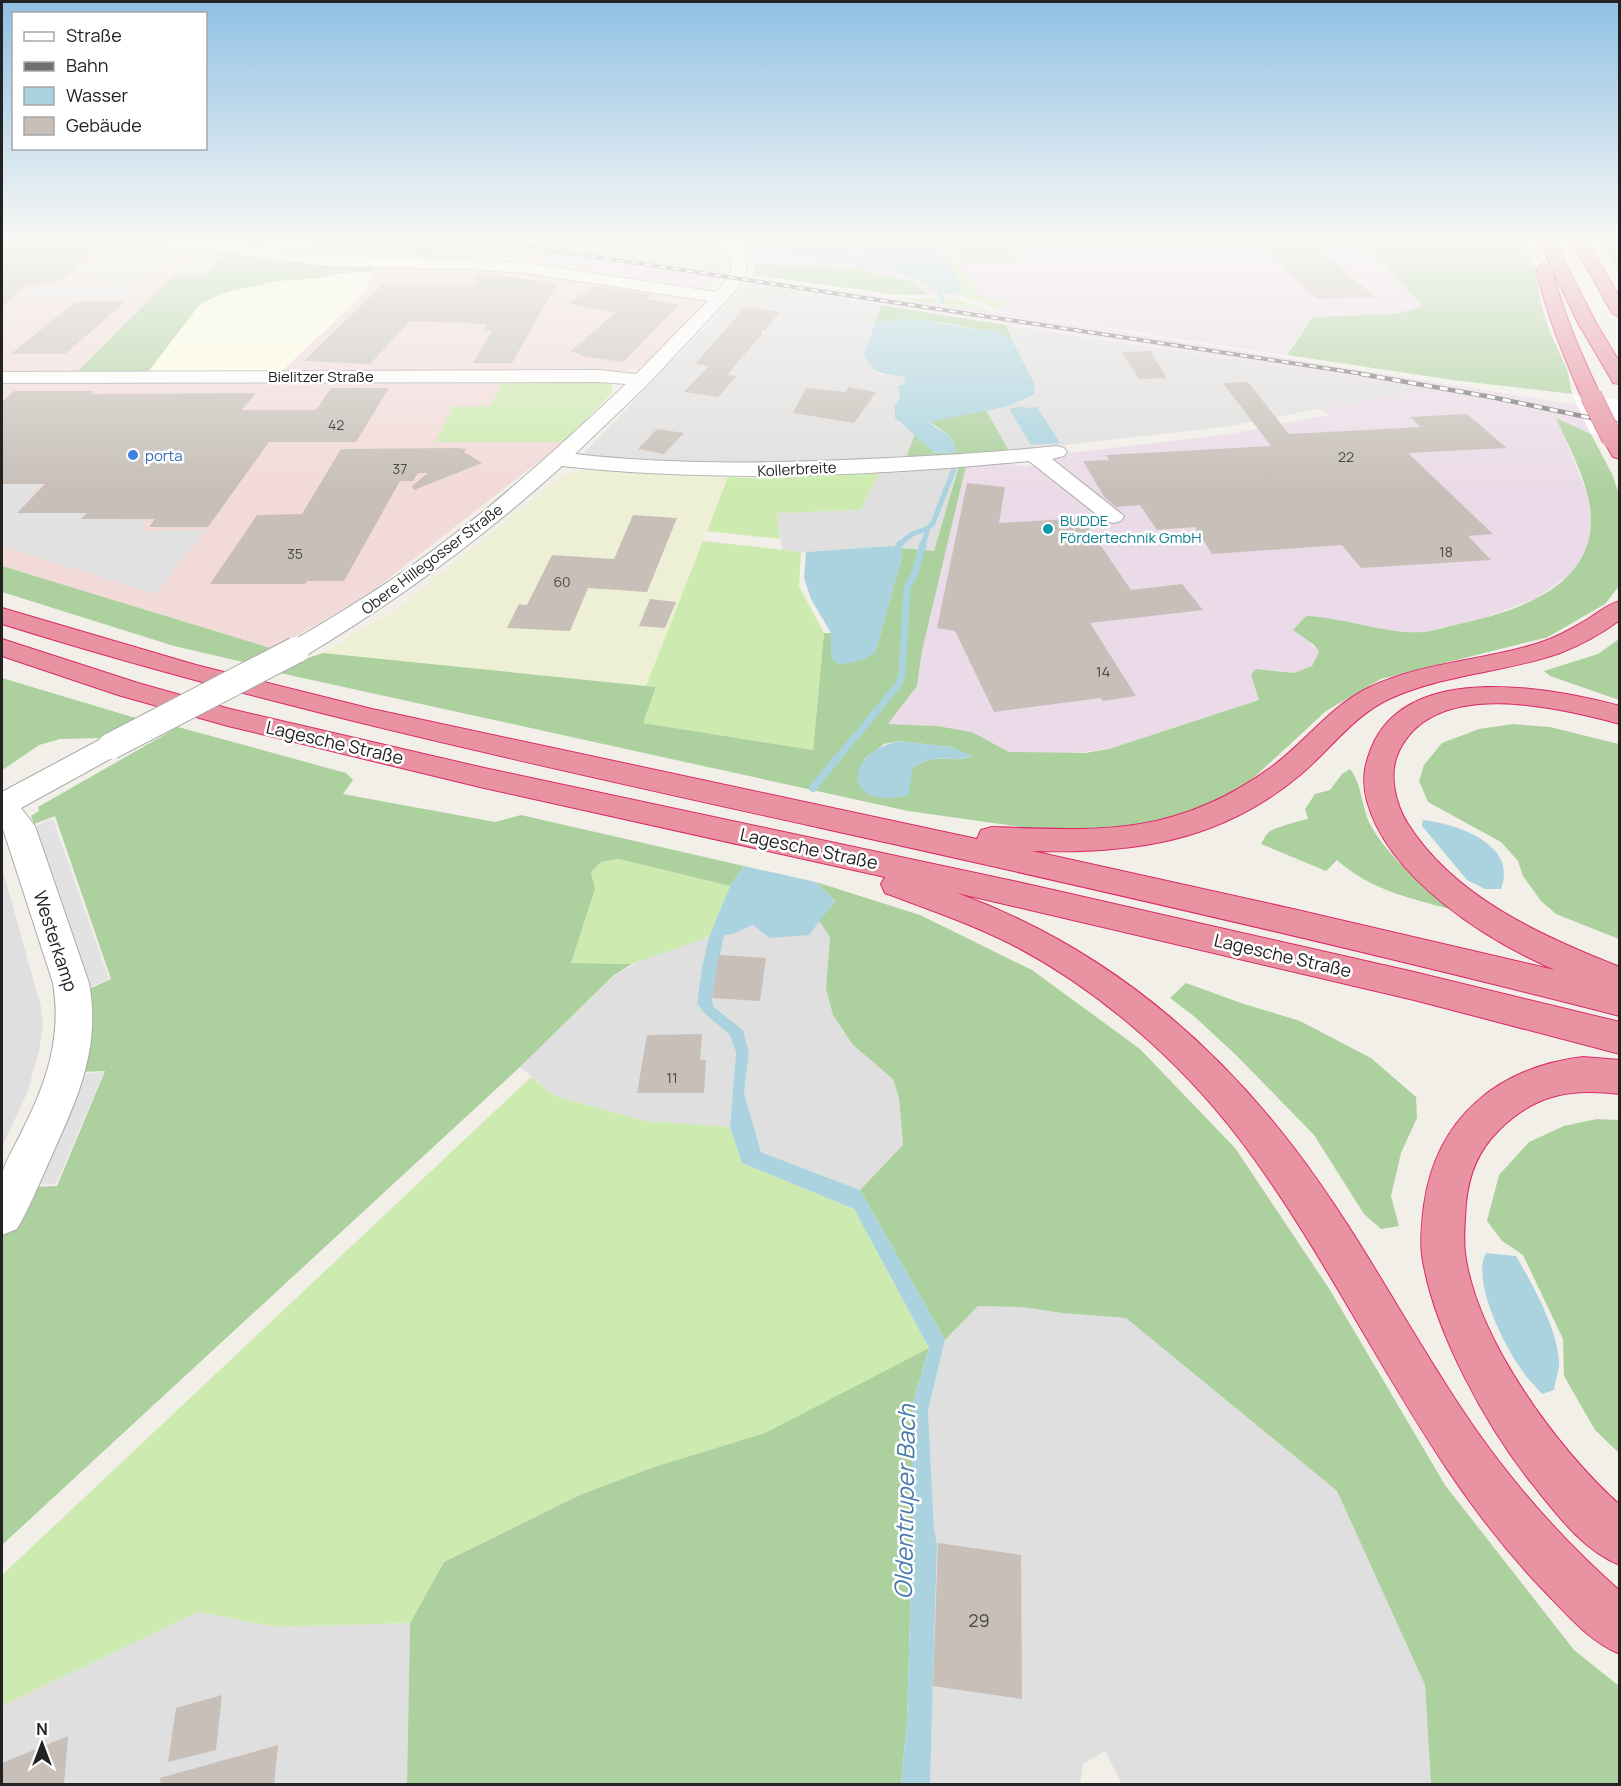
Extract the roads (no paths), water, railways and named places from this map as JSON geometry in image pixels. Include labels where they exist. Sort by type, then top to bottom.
[{"type":"highway","points":[[1560,322],[1591,396],[1616,446]]},
{"type":"highway","points":[[1588,322],[1620,379]]},
{"type":"highway","points":[[750,802],[969,837],[1062,841],[1120,840],[1157,835],[1194,825],[1226,812],[1253,796],[1283,774],[1348,713],[1377,695],[1445,672],[1550,648],[1578,636],[1620,608]]},
{"type":"highway","name":"Lagesche Straße","points":[[2,616],[92,645],[322,708],[1243,910],[1620,1001]]},
{"type":"highway","name":"Lagesche Straße","points":[[2,648],[128,689],[228,717],[480,777],[1253,948],[1620,1038]]},
{"type":"highway","points":[[1620,714],[1549,698],[1482,696],[1453,700],[1425,708],[1407,717],[1392,732],[1383,746],[1379,775],[1384,809],[1397,834],[1422,865],[1454,895],[1488,921],[1533,945],[1620,982]]},
{"type":"highway","points":[[788,844],[990,919],[1044,946],[1148,1020],[1198,1067],[1249,1121],[1298,1186],[1472,1467],[1532,1540],[1620,1627]]},
{"type":"highway","points":[[1620,1077],[1583,1074],[1539,1084],[1498,1105],[1469,1133],[1452,1168],[1444,1221],[1444,1255],[1458,1306],[1481,1363],[1508,1411],[1554,1472],[1620,1540]]},
{"type":"street","name":"Obere Hillegosser Straße","points":[[2,804],[296,650],[384,598],[560,459],[697,322]]},
{"type":"street","name":"Bielitzer Straße","points":[[2,377],[599,376],[641,380]]},
{"type":"street","name":"Kollerbreite","points":[[560,459],[595,464],[739,472],[981,460],[1057,452]]},
{"type":"street","points":[[1034,454],[1113,516]]},
{"type":"street","name":"Westerkamp","points":[[2,804],[19,826],[71,983],[75,1009],[75,1030],[70,1064],[60,1093],[2,1215]]},
{"type":"water","points":[[934,322],[1002,333],[1013,341],[1034,383],[1035,394],[1009,406],[930,422],[951,437],[957,452],[935,453],[895,418],[895,405],[900,397],[898,386],[905,384],[904,377],[875,370],[867,361],[864,354],[875,323]]},
{"type":"water","points":[[1023,406],[1025,408],[1037,407],[1060,443],[1031,445],[1009,409]]},
{"type":"water","points":[[890,546],[902,548],[902,556],[875,653],[862,660],[841,665],[831,659],[831,633],[811,599],[804,578],[806,552]]},
{"type":"water","points":[[899,741],[950,747],[974,756],[929,760],[921,763],[912,768],[909,795],[887,798],[872,796],[862,789],[858,779],[859,768],[867,757],[880,748]]},
{"type":"water","points":[[1423,820],[1452,826],[1467,832],[1493,848],[1501,860],[1504,873],[1501,889],[1485,889],[1467,880],[1422,826]]},
{"type":"water","points":[[744,866],[816,882],[835,901],[809,935],[770,938],[753,925],[733,934],[724,935],[712,997],[713,1006],[743,1030],[749,1052],[744,1093],[761,1152],[860,1190],[945,1340],[928,1410],[934,1529],[937,1544],[930,1784],[901,1784],[907,1722],[912,1547],[912,1406],[929,1348],[854,1209],[742,1163],[730,1127],[736,1052],[729,1034],[704,1013],[697,1003],[709,937],[730,886]]},
{"type":"water","points":[[1486,1253],[1516,1256],[1537,1295],[1550,1324],[1558,1353],[1559,1366],[1554,1390],[1542,1394],[1523,1372],[1498,1329],[1483,1279],[1482,1265]]},
{"type":"waterway","name":"Oldentruper Bach","points":[[928,528],[933,523],[954,469]]},
{"type":"waterway","points":[[900,544],[912,534],[928,528]]},
{"type":"waterway","name":"Oldentruper Bach","points":[[923,545],[928,528]]},
{"type":"waterway","points":[[894,556],[900,544]]},
{"type":"waterway","name":"Oldentruper Bach","points":[[837,759],[898,685],[902,675],[907,587],[915,573],[923,544]]},
{"type":"waterway","name":"Oldentruper Bach","points":[[813,788],[838,757]]},
{"type":"railway","points":[[1025,322],[1370,375]]},
{"type":"railway","points":[[1361,374],[1491,397],[1620,424]]},
{"type":"place","name":"porta","points":[[133,455]]},
{"type":"place","name":"BUDDE Fördertechnik GmbH","points":[[1048,529]]}]
